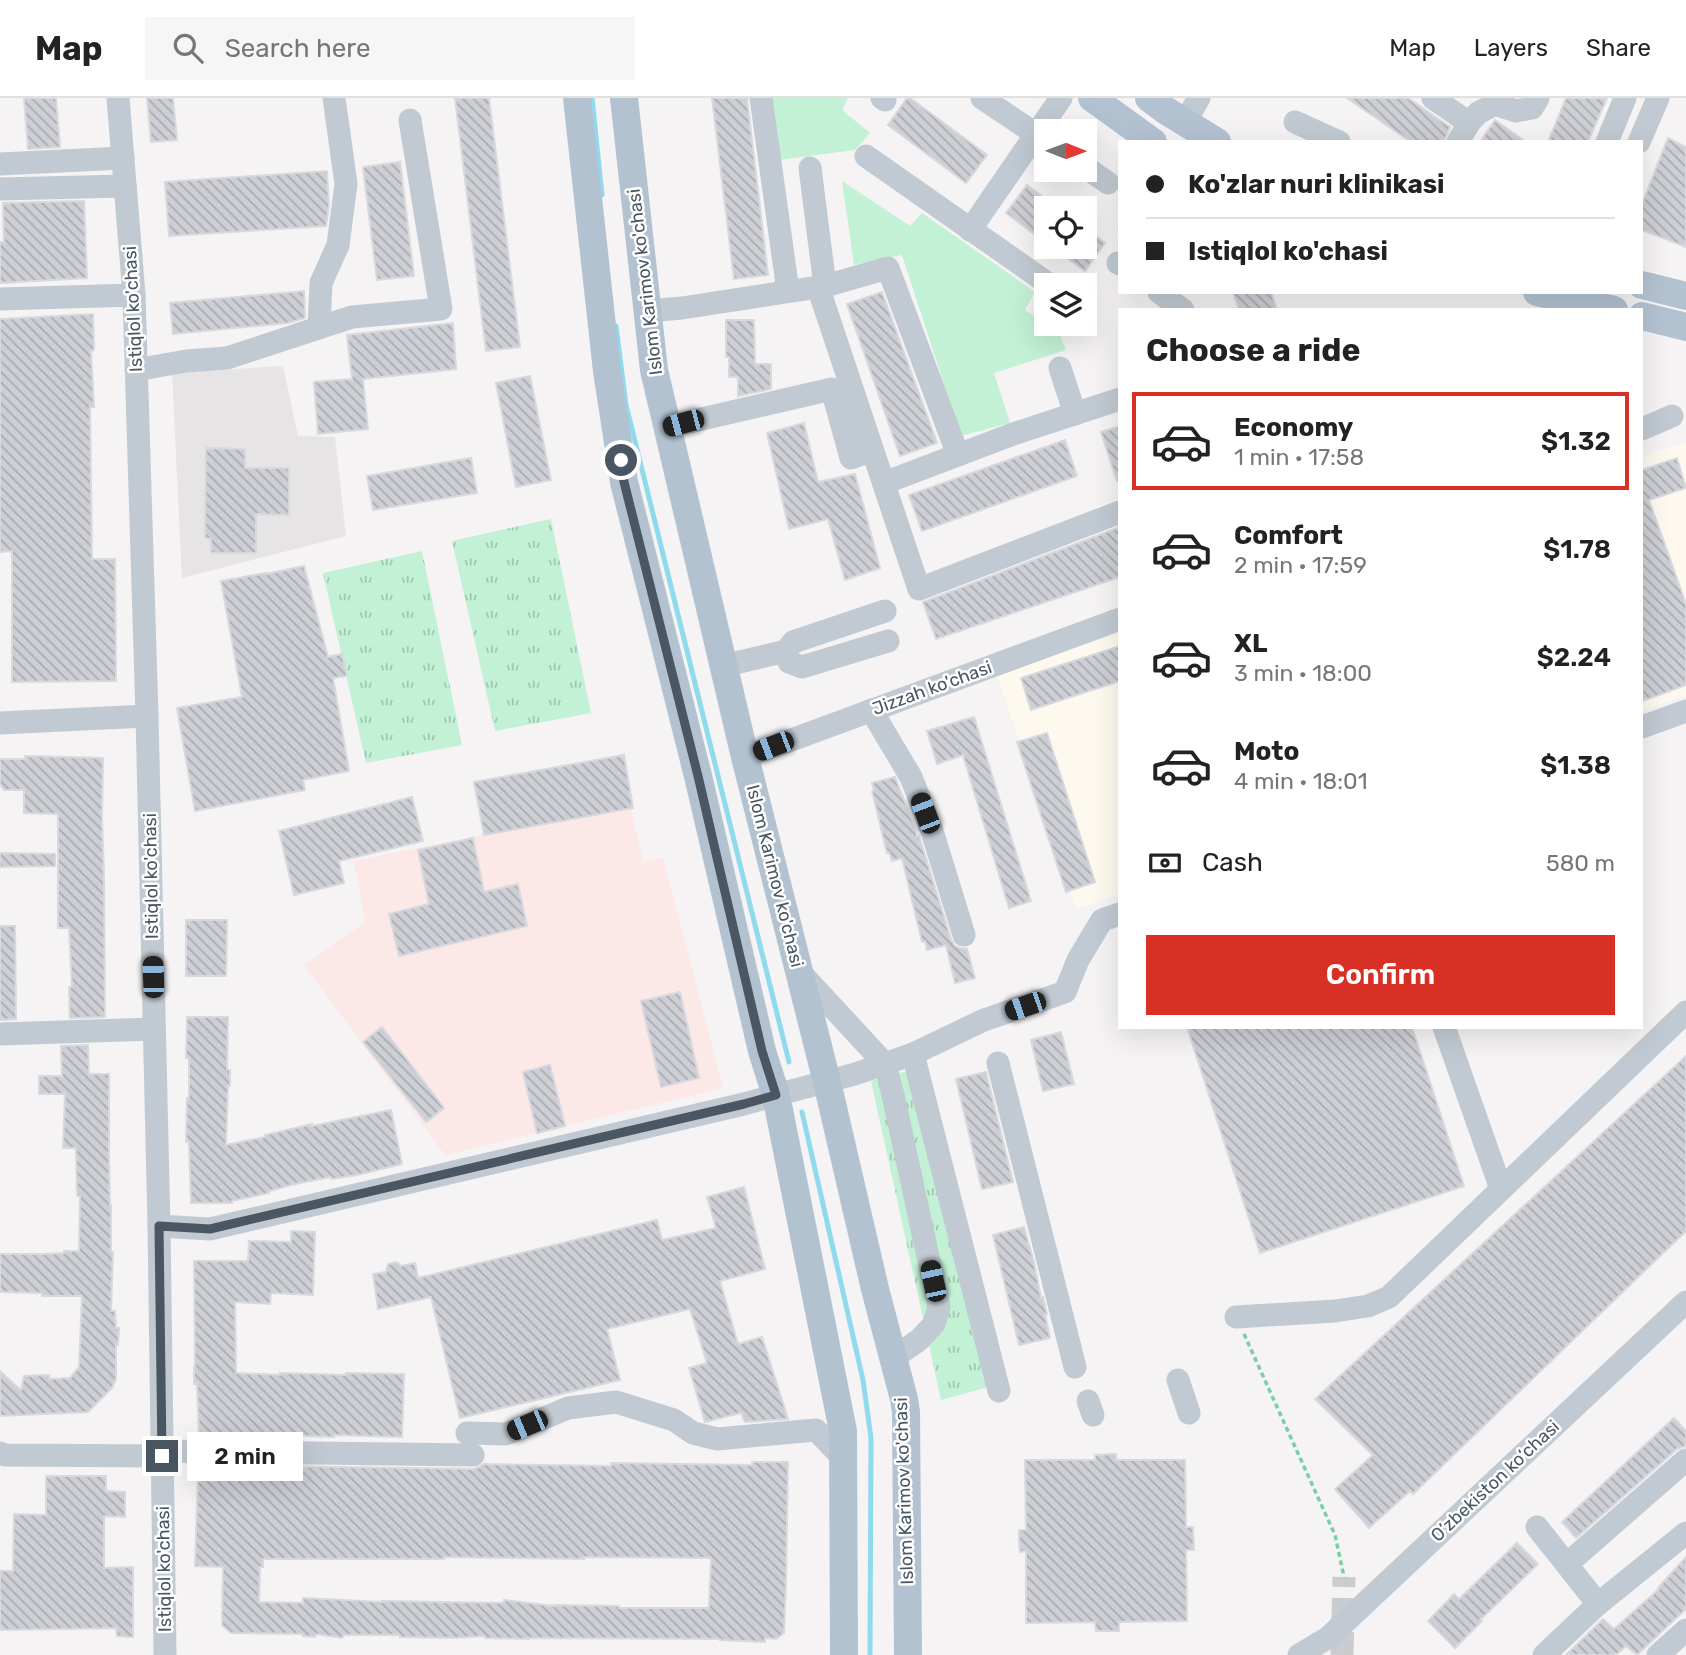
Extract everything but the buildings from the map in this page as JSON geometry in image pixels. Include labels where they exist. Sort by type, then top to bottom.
[{"type":"main road","points":[[577,98],[607,371],[624,482],[762,1051],[776,1095],[843,1431],[844,1655]]},
{"type":"main road","name":"Islom Karimov ko'chasi","points":[[624,98],[654,370],[745,757],[906,1412],[908,1655]]},
{"type":"main road","points":[[1092,98],[1150,140]]},
{"type":"main road","points":[[1149,98],[1214,140]]},
{"type":"main road","points":[[1643,285],[1686,296]]},
{"type":"main road","points":[[1546,294],[1605,308]]},
{"type":"main road","points":[[1643,316],[1686,327]]},
{"type":"street","name":"Istiqlol ko'chasi","points":[[118,98],[134,295],[147,716],[166,1655]]},
{"type":"street","points":[[320,328],[321,283],[338,245],[346,184],[334,98]]},
{"type":"street","points":[[761,98],[788,291]]},
{"type":"street","points":[[982,98],[1034,133]]},
{"type":"street","points":[[1050,119],[1061,98]]},
{"type":"street","points":[[1185,122],[1199,98]]},
{"type":"street","points":[[1433,98],[1464,132],[1478,113],[1495,101],[1516,111],[1532,108],[1538,98]]},
{"type":"street","points":[[1608,140],[1625,98]]},
{"type":"street","points":[[1640,140],[1658,98]]},
{"type":"street","points":[[136,370],[186,361],[227,358],[352,317],[441,309],[410,120]]},
{"type":"street","points":[[1295,122],[1335,140]]},
{"type":"street","points":[[970,230],[1034,147]]},
{"type":"street","points":[[866,156],[1034,274]]},
{"type":"street","points":[[0,164],[123,159]]},
{"type":"street","points":[[810,168],[821,286],[919,589],[1118,513]]},
{"type":"street","points":[[1097,175],[1108,183]]},
{"type":"street","points":[[0,189],[125,186]]},
{"type":"street","points":[[647,311],[821,286],[888,268],[958,455]]},
{"type":"street","points":[[1162,294],[1180,308]]},
{"type":"street","points":[[0,299],[134,295]]},
{"type":"street","points":[[1060,368],[1075,414]]},
{"type":"street","points":[[667,427],[832,389],[851,458],[872,450]]},
{"type":"street","points":[[884,483],[1016,433],[1118,400]]},
{"type":"street","points":[[1643,429],[1672,416]]},
{"type":"street","points":[[723,666],[786,651],[793,642],[885,611]]},
{"type":"street","name":"Jizzah ko'chasi","points":[[745,757],[1118,620]]},
{"type":"street","points":[[786,651],[789,662],[802,667],[888,641]]},
{"type":"street","points":[[871,710],[911,777],[932,831],[964,935]]},
{"type":"street","points":[[1643,727],[1686,711]]},
{"type":"street","points":[[0,723],[147,716]]},
{"type":"street","points":[[159,1226],[210,1229],[744,1104],[885,1064],[913,1054],[984,1020],[1065,992],[1078,960],[1102,920],[1118,915]]},
{"type":"street","points":[[799,971],[885,1064],[894,1095],[939,1307],[934,1324],[919,1340],[893,1357]]},
{"type":"street","points":[[1236,1317],[1335,1311],[1368,1306],[1388,1297],[1686,1012]]},
{"type":"street","points":[[0,1034],[154,1029]]},
{"type":"street","points":[[1445,1029],[1501,1189]]},
{"type":"street","points":[[913,1054],[999,1391]]},
{"type":"street","points":[[998,1063],[1075,1367]]},
{"type":"street","name":"O’zbekiston ko‘chasi","points":[[1298,1655],[1323,1646],[1683,1310]]},
{"type":"street","points":[[1178,1380],[1189,1413]]},
{"type":"street","points":[[0,1453],[162,1454],[470,1444],[506,1434],[568,1408],[616,1402],[674,1420],[693,1433],[718,1439],[816,1430],[844,1459]]},
{"type":"street","points":[[1566,1564],[1681,1474]]},
{"type":"street","points":[[1537,1527],[1598,1604]]},
{"type":"street","points":[[1544,1655],[1598,1604],[1686,1533]]},
{"type":"street","points":[[1658,1655],[1686,1630]]},
{"type":"path","points":[[1236,1317],[1335,1535],[1344,1577]]},
{"type":"shaded area","points":[[283,366],[298,436],[335,437],[346,536],[182,578],[172,373]]},
{"type":"shaded area","points":[[1686,443],[1686,695],[1643,711],[1643,456]]},
{"type":"shaded area","points":[[1118,634],[1118,895],[1077,909],[997,675]]},
{"type":"shaded area","points":[[630,805],[643,862],[663,858],[723,1088],[445,1155],[304,965],[365,922],[354,861]]},
{"type":"green space","points":[[770,98],[848,98],[842,110],[870,133],[855,150],[779,160]]},
{"type":"green space","points":[[842,181],[910,226],[922,213],[1034,291],[1025,310],[1034,316],[1034,336],[1060,336],[1066,350],[994,373],[1010,423],[961,436],[902,255],[854,265]]},
{"type":"green space","points":[[551,519],[591,713],[495,731],[452,541]]},
{"type":"green space","points":[[422,551],[462,745],[366,763],[323,573]]},
{"type":"green space","points":[[910,1070],[992,1386],[941,1400],[871,1081]]},
{"type":"waterway","points":[[592,98],[602,195]]},
{"type":"waterway","points":[[616,326],[626,405],[789,1062]]},
{"type":"waterway","points":[[802,1112],[863,1380],[871,1438],[870,1655]]},
{"type":"tunnel","points":[[1342,1655],[1344,1577]]},
{"type":"route","points":[[162,1456],[159,1226],[210,1229],[776,1095],[762,1051],[698,776],[624,482],[621,460]]}]
